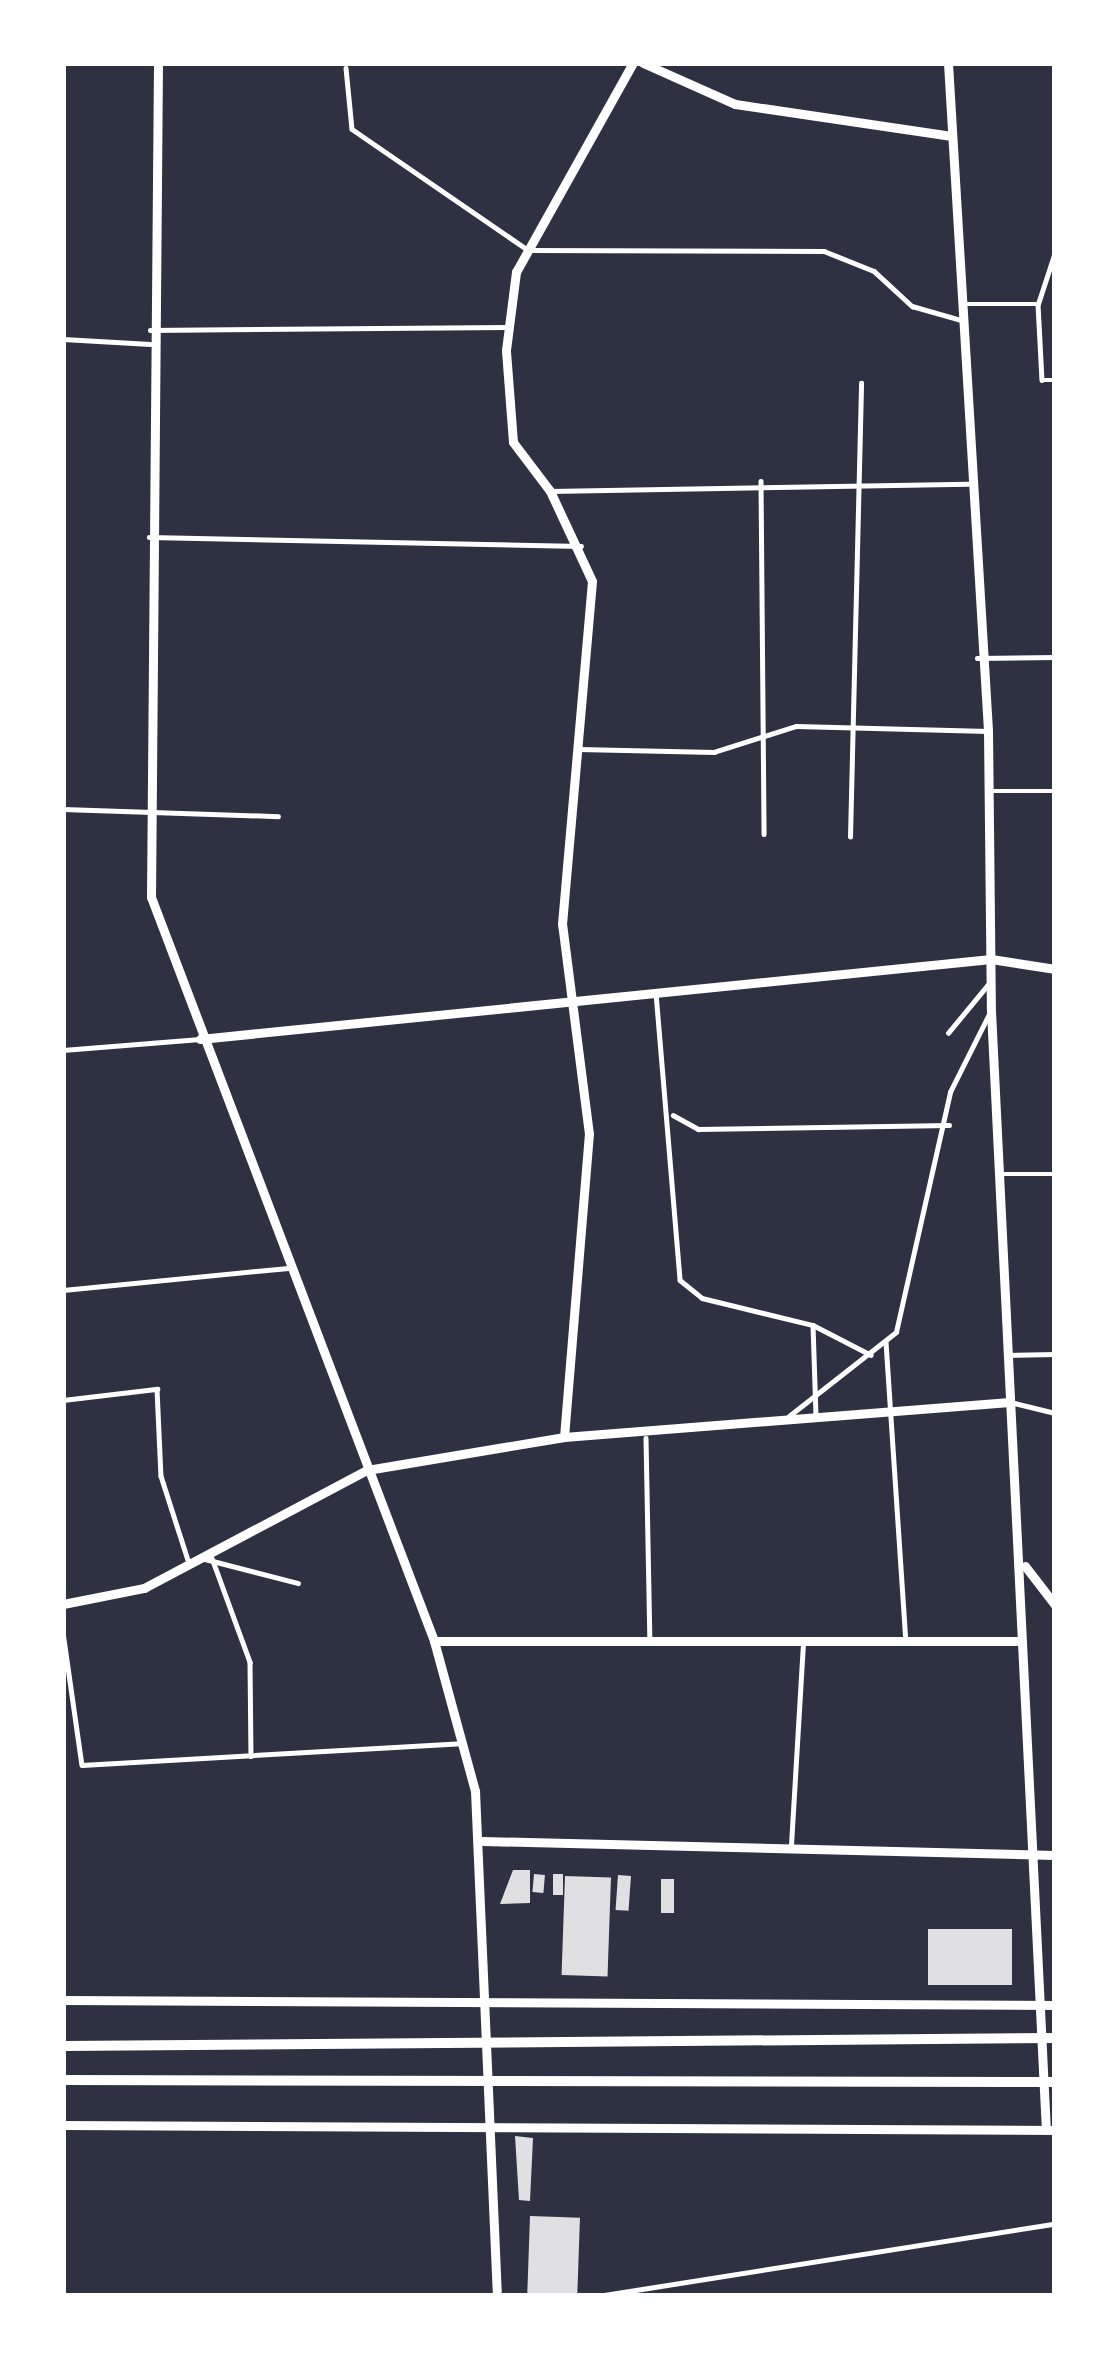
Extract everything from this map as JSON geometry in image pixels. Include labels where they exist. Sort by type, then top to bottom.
[{"type":"street","points":[[158,63],[148,537],[147,811],[152,897],[200,1039],[434,1641],[462,1743],[483,1841],[485,2125],[497,2296]]},
{"type":"street","points":[[564,1437],[590,1190],[562,924],[592,581],[580,546],[507,421],[507,328],[528,250],[633,63]]},
{"type":"street","points":[[644,63],[735,104],[952,136]]},
{"type":"street","points":[[63,2125],[1050,2130],[1050,2082],[1041,2038],[1029,1855],[1021,1642],[1024,1566],[1010,1402],[991,1011],[988,731],[977,658],[948,63]]},
{"type":"street","points":[[200,1039],[991,959],[1055,969]]},
{"type":"street","points":[[63,1604],[124,1595],[367,1470],[564,1437],[646,1438],[775,1427],[889,1405],[1010,1402]]},
{"type":"street","points":[[1024,1566],[1055,1605]]},
{"type":"street","points":[[434,1641],[1021,1642]]},
{"type":"street","points":[[483,1841],[1055,1855]]},
{"type":"street","points":[[63,2000],[1055,2005]]},
{"type":"street","points":[[63,2046],[483,2049],[1055,2038]]},
{"type":"street","points":[[63,2080],[1050,2082]]},
{"type":"lane","points":[[346,68],[352,129],[528,250],[824,251],[874,271],[913,306],[961,320]]},
{"type":"lane","points":[[1055,252],[1038,304],[1042,380],[1055,380]]},
{"type":"lane","points":[[960,304],[1038,304]]},
{"type":"lane","points":[[150,330],[507,328]]},
{"type":"lane","points":[[63,339],[150,344]]},
{"type":"lane","points":[[850,837],[861,383]]},
{"type":"lane","points":[[550,491],[761,481],[858,488],[968,484]]},
{"type":"lane","points":[[761,481],[757,739],[764,834]]},
{"type":"lane","points":[[148,537],[580,546]]},
{"type":"lane","points":[[977,658],[1055,657]]},
{"type":"lane","points":[[578,748],[714,752],[757,739],[852,728],[988,731]]},
{"type":"lane","points":[[989,791],[1055,791]]},
{"type":"lane","points":[[63,809],[278,816]]},
{"type":"lane","points":[[947,1033],[991,981]]},
{"type":"lane","points":[[656,993],[674,1115],[680,1280],[702,1298],[813,1324],[871,1355]]},
{"type":"lane","points":[[906,1641],[886,1342],[949,1124],[950,1092],[991,1011]]},
{"type":"lane","points":[[63,1050],[200,1039]]},
{"type":"lane","points":[[674,1115],[698,1129],[949,1124]]},
{"type":"lane","points":[[999,1174],[1055,1174]]},
{"type":"lane","points":[[63,1290],[288,1268]]},
{"type":"lane","points":[[813,1324],[816,1419]]},
{"type":"lane","points":[[775,1427],[886,1342]]},
{"type":"lane","points":[[1008,1355],[1055,1354]]},
{"type":"lane","points":[[63,1400],[157,1389],[161,1476],[186,1560],[212,1558],[298,1583]]},
{"type":"lane","points":[[1010,1402],[1055,1413]]},
{"type":"lane","points":[[646,1438],[650,1641]]},
{"type":"lane","points":[[212,1558],[250,1662],[251,1756]]},
{"type":"lane","points":[[63,1631],[82,1765],[462,1743]]},
{"type":"lane","points":[[791,1849],[803,1641]]},
{"type":"lane","points":[[598,2296],[1055,2224]]},
{"type":"building","points":[[513,1870],[530,1870],[530,1903],[500,1904]]},
{"type":"building","points":[[534,1874],[545,1875],[543,1893],[532,1892]]},
{"type":"building","points":[[553,1874],[563,1874],[563,1895],[553,1895]]},
{"type":"building","points":[[618,1875],[631,1876],[629,1911],[616,1910]]},
{"type":"building","points":[[565,1876],[611,1878],[608,1977],[562,1975]]},
{"type":"building","points":[[661,1879],[674,1879],[674,1913],[661,1913]]},
{"type":"building","points":[[928,1929],[1012,1929],[1012,1985],[928,1985]]},
{"type":"building","points":[[515,2136],[533,2138],[530,2201],[519,2200]]},
{"type":"building","points":[[530,2216],[580,2218],[577,2295],[527,2293]]}]
